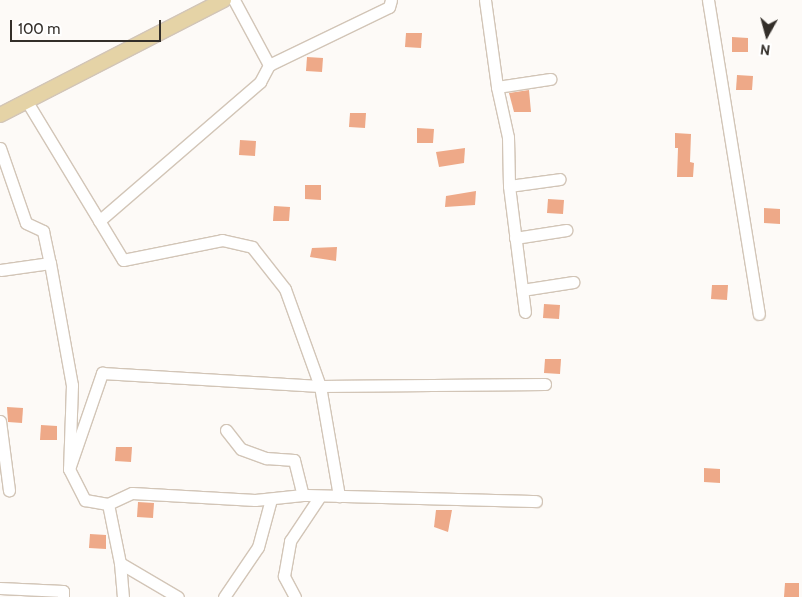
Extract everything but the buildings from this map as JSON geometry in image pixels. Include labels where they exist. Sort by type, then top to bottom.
[{"type":"main road","points":[[0,115],[224,0]]},
{"type":"street","points":[[234,0],[269,65]]},
{"type":"street","points":[[99,221],[260,82],[269,65],[389,8],[391,0]]},
{"type":"street","points":[[485,0],[497,87],[508,137],[508,186],[525,312]]},
{"type":"street","points":[[708,0],[759,314]]},
{"type":"street","points":[[497,87],[550,79]]},
{"type":"street","points":[[26,100],[123,260],[222,240],[252,247],[285,289],[320,386],[339,496]]},
{"type":"street","points":[[0,148],[26,223],[43,231],[72,385],[70,469],[85,500],[108,504],[132,493],[271,499],[302,495],[536,501]]},
{"type":"street","points":[[508,186],[560,179]]},
{"type":"street","points":[[515,238],[566,230]]},
{"type":"street","points":[[0,270],[50,263]]},
{"type":"street","points":[[522,290],[573,282]]},
{"type":"street","points":[[70,469],[102,373],[320,386],[544,384]]},
{"type":"street","points":[[0,420],[10,490]]},
{"type":"street","points":[[226,430],[241,449],[266,458],[294,460],[302,495]]},
{"type":"street","points":[[295,597],[284,576],[290,541],[320,496]]},
{"type":"street","points":[[224,597],[258,546],[271,499]]},
{"type":"street","points":[[108,504],[120,563],[123,597]]},
{"type":"street","points":[[120,563],[178,597]]},
{"type":"street","points":[[0,588],[63,591],[64,597]]}]
